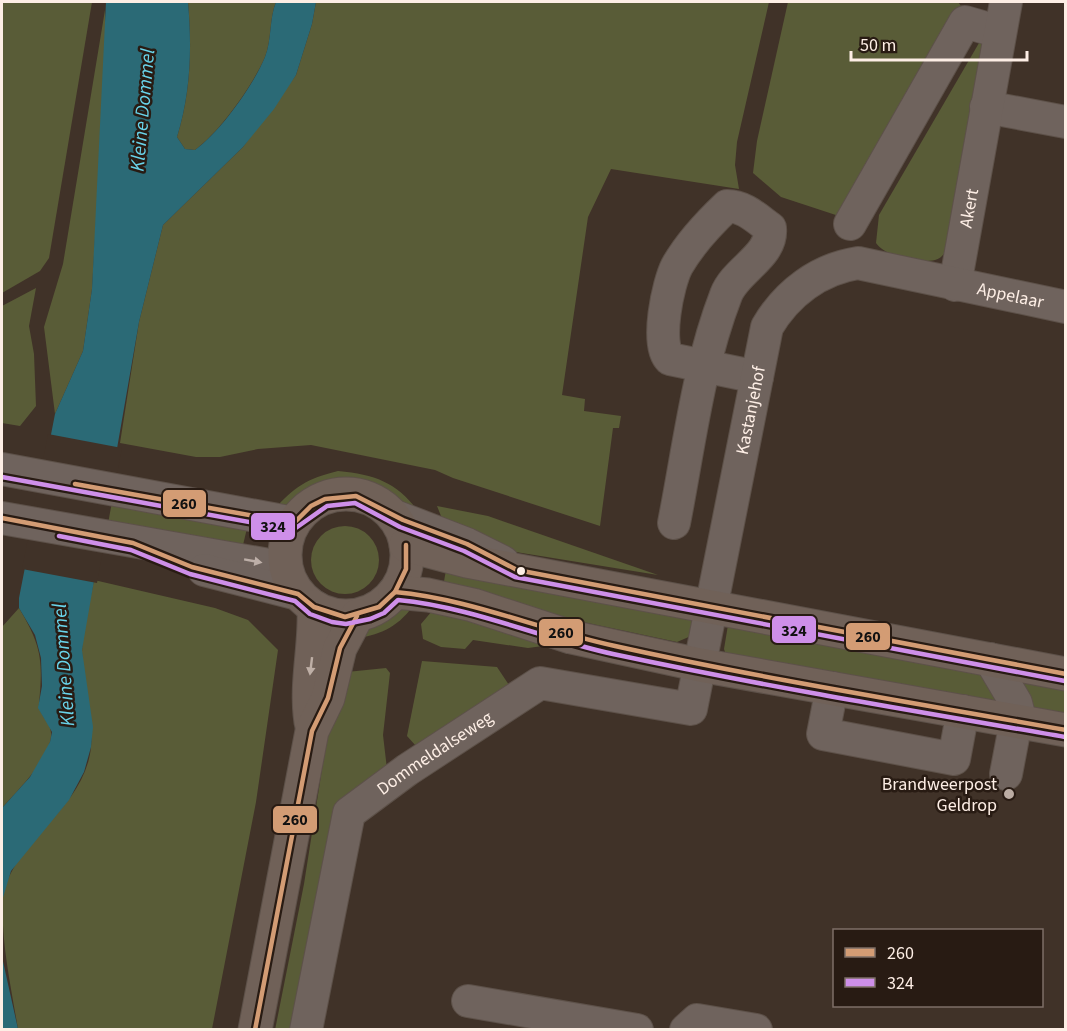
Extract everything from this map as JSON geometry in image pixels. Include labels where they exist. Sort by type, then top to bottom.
[{"type":"main road","points":[[299,590],[333,615],[357,616],[379,607],[395,592],[406,569],[406,545],[401,530],[392,515],[377,503],[361,496],[338,495],[312,504],[294,523],[285,548],[314,642],[307,694],[312,731]]},
{"type":"main road","points":[[406,545],[517,570],[1065,674]]},
{"type":"main road","points":[[395,592],[428,595],[473,605],[572,637],[700,665],[1065,730]]},
{"type":"main road","points":[[255,1029],[312,731],[328,698],[340,648],[357,616]]},
{"type":"street","name":"Akert","points":[[955,285],[1006,2]]},
{"type":"street","points":[[850,224],[964,12],[1000,32]]},
{"type":"street","points":[[986,107],[1065,123]]},
{"type":"street","points":[[674,523],[704,366],[713,328],[727,290],[766,246],[771,236],[770,228],[742,208],[727,206],[704,228],[676,268],[663,325],[662,346],[670,359],[704,366],[757,377]]},
{"type":"street","name":"Kastanjehof","points":[[700,665],[767,327],[788,298],[828,270],[858,263],[955,285]]},
{"type":"street","name":"Appelaar","points":[[955,285],[1065,307]]},
{"type":"street","points":[[10,471],[294,523]]},
{"type":"street","points":[[392,515],[467,544],[517,570]]},
{"type":"street","points":[[5,519],[133,543],[253,560],[299,590]]},
{"type":"street","points":[[990,659],[1016,703],[1016,720],[1006,774]]},
{"type":"street","name":"Dommeldalseweg","points":[[306,1029],[349,813],[407,770],[540,683],[691,709],[700,665]]},
{"type":"street","points":[[832,688],[824,734],[954,759],[963,711]]},
{"type":"street","points":[[468,1001],[637,1029]]},
{"type":"street","points":[[686,1029],[697,1020],[756,1029]]},
{"type":"green space","points":[[2,2],[92,2],[49,258],[40,271],[2,293]]},
{"type":"green space","points":[[188,2],[276,2],[269,43],[260,68],[225,120],[195,150],[185,149],[177,137],[188,86],[190,36]]},
{"type":"green space","points":[[316,2],[769,2],[737,142],[735,165],[739,189],[611,169],[588,217],[562,395],[585,399],[584,411],[621,416],[619,428],[613,428],[600,526],[435,470],[311,445],[258,449],[220,457],[196,457],[120,443],[139,322],[163,225],[243,147],[296,75],[312,24]]},
{"type":"green space","points":[[788,2],[958,2],[961,6],[955,27],[848,219],[781,197],[753,173],[757,141]]},
{"type":"green space","points":[[105,10],[106,52],[92,289],[83,351],[55,414],[44,327],[63,264]]},
{"type":"green space","points":[[979,43],[986,44],[948,246],[943,255],[935,260],[912,260],[895,256],[876,243],[879,215]]},
{"type":"green space","points":[[36,288],[29,326],[34,354],[36,406],[20,426],[2,423],[2,306]]},
{"type":"green space","points":[[338,471],[365,475],[386,483],[404,496],[422,516],[398,509],[376,494],[353,486],[328,489],[270,514],[300,486],[317,477]]},
{"type":"green space","points":[[41,483],[248,524],[243,545],[105,527]]},
{"type":"green space","points":[[437,506],[488,516],[658,575],[497,549],[447,531]]},
{"type":"green space","points":[[345,526],[358,529],[369,536],[376,547],[379,560],[376,573],[369,584],[358,591],[345,594],[332,591],[321,584],[314,573],[311,560],[314,547],[321,536],[332,529]]},
{"type":"green space","points":[[447,565],[697,613],[691,636],[677,642],[442,592]]},
{"type":"green space","points":[[94,580],[215,608],[248,620],[278,650],[256,802],[212,1029],[18,1029],[5,945],[3,894],[22,856],[77,788],[86,768],[92,735],[82,643]]},
{"type":"green space","points":[[417,601],[404,617],[390,628],[355,639],[361,627],[396,605]]},
{"type":"green space","points":[[438,604],[558,644],[528,648],[473,640],[465,649],[441,647],[423,639],[421,624]]},
{"type":"green space","points":[[19,608],[32,633],[39,654],[41,676],[39,708],[51,733],[50,742],[40,763],[2,808],[2,627]]},
{"type":"green space","points":[[729,619],[973,664],[1007,705],[727,658],[724,649]]},
{"type":"green space","points":[[422,661],[497,667],[509,685],[416,746],[407,736]]},
{"type":"green space","points":[[386,668],[390,673],[383,735],[387,769],[338,812],[294,1029],[275,1030],[304,884],[337,673]]},
{"type":"green space","points":[[1009,672],[1065,681],[1065,717],[1031,711]]},
{"type":"water","name":"Kleine Dommel","points":[[106,2],[188,2],[190,36],[188,86],[177,137],[185,149],[195,150],[225,120],[260,69],[269,43],[276,2],[316,2],[312,24],[296,75],[274,109],[243,147],[163,225],[139,322],[82,650],[93,727],[91,747],[84,772],[69,800],[11,871],[2,901],[2,808],[30,777],[50,742],[52,732],[38,708],[42,686],[41,658],[35,635],[19,608],[19,598],[55,414],[83,351],[92,289]]},
{"type":"water","points":[[2,957],[18,1029],[2,1029]]},
{"type":"pier","points":[[48,434],[122,448],[97,583],[22,569]]},
{"type":"transit line","name":"324","points":[[2,477],[293,530],[327,506],[355,503],[400,527],[464,551],[515,577],[1065,681]]},
{"type":"transit line","name":"260","points":[[75,484],[294,523]]},
{"type":"transit line","name":"260","points":[[294,523],[311,506],[325,499],[356,496],[403,520],[467,544],[517,570],[1066,674]]},
{"type":"transit line","name":"260","points":[[2,518],[133,543],[192,567],[298,594],[314,607],[345,617],[379,607],[395,592],[406,569],[406,545]]},
{"type":"transit line","name":"324","points":[[59,536],[131,550],[190,574],[295,601],[310,614],[332,622],[346,624],[370,619],[384,613],[398,600],[425,604],[453,609],[613,654],[669,666],[1065,737]]},
{"type":"transit line","name":"260","points":[[395,592],[451,601],[587,639],[671,658],[1066,730]]},
{"type":"transit line","name":"260","points":[[255,1030],[312,731],[328,698],[340,648],[357,616]]},
{"type":"place","name":"Brandweerpost Geldrop","points":[[1009,794]]}]
